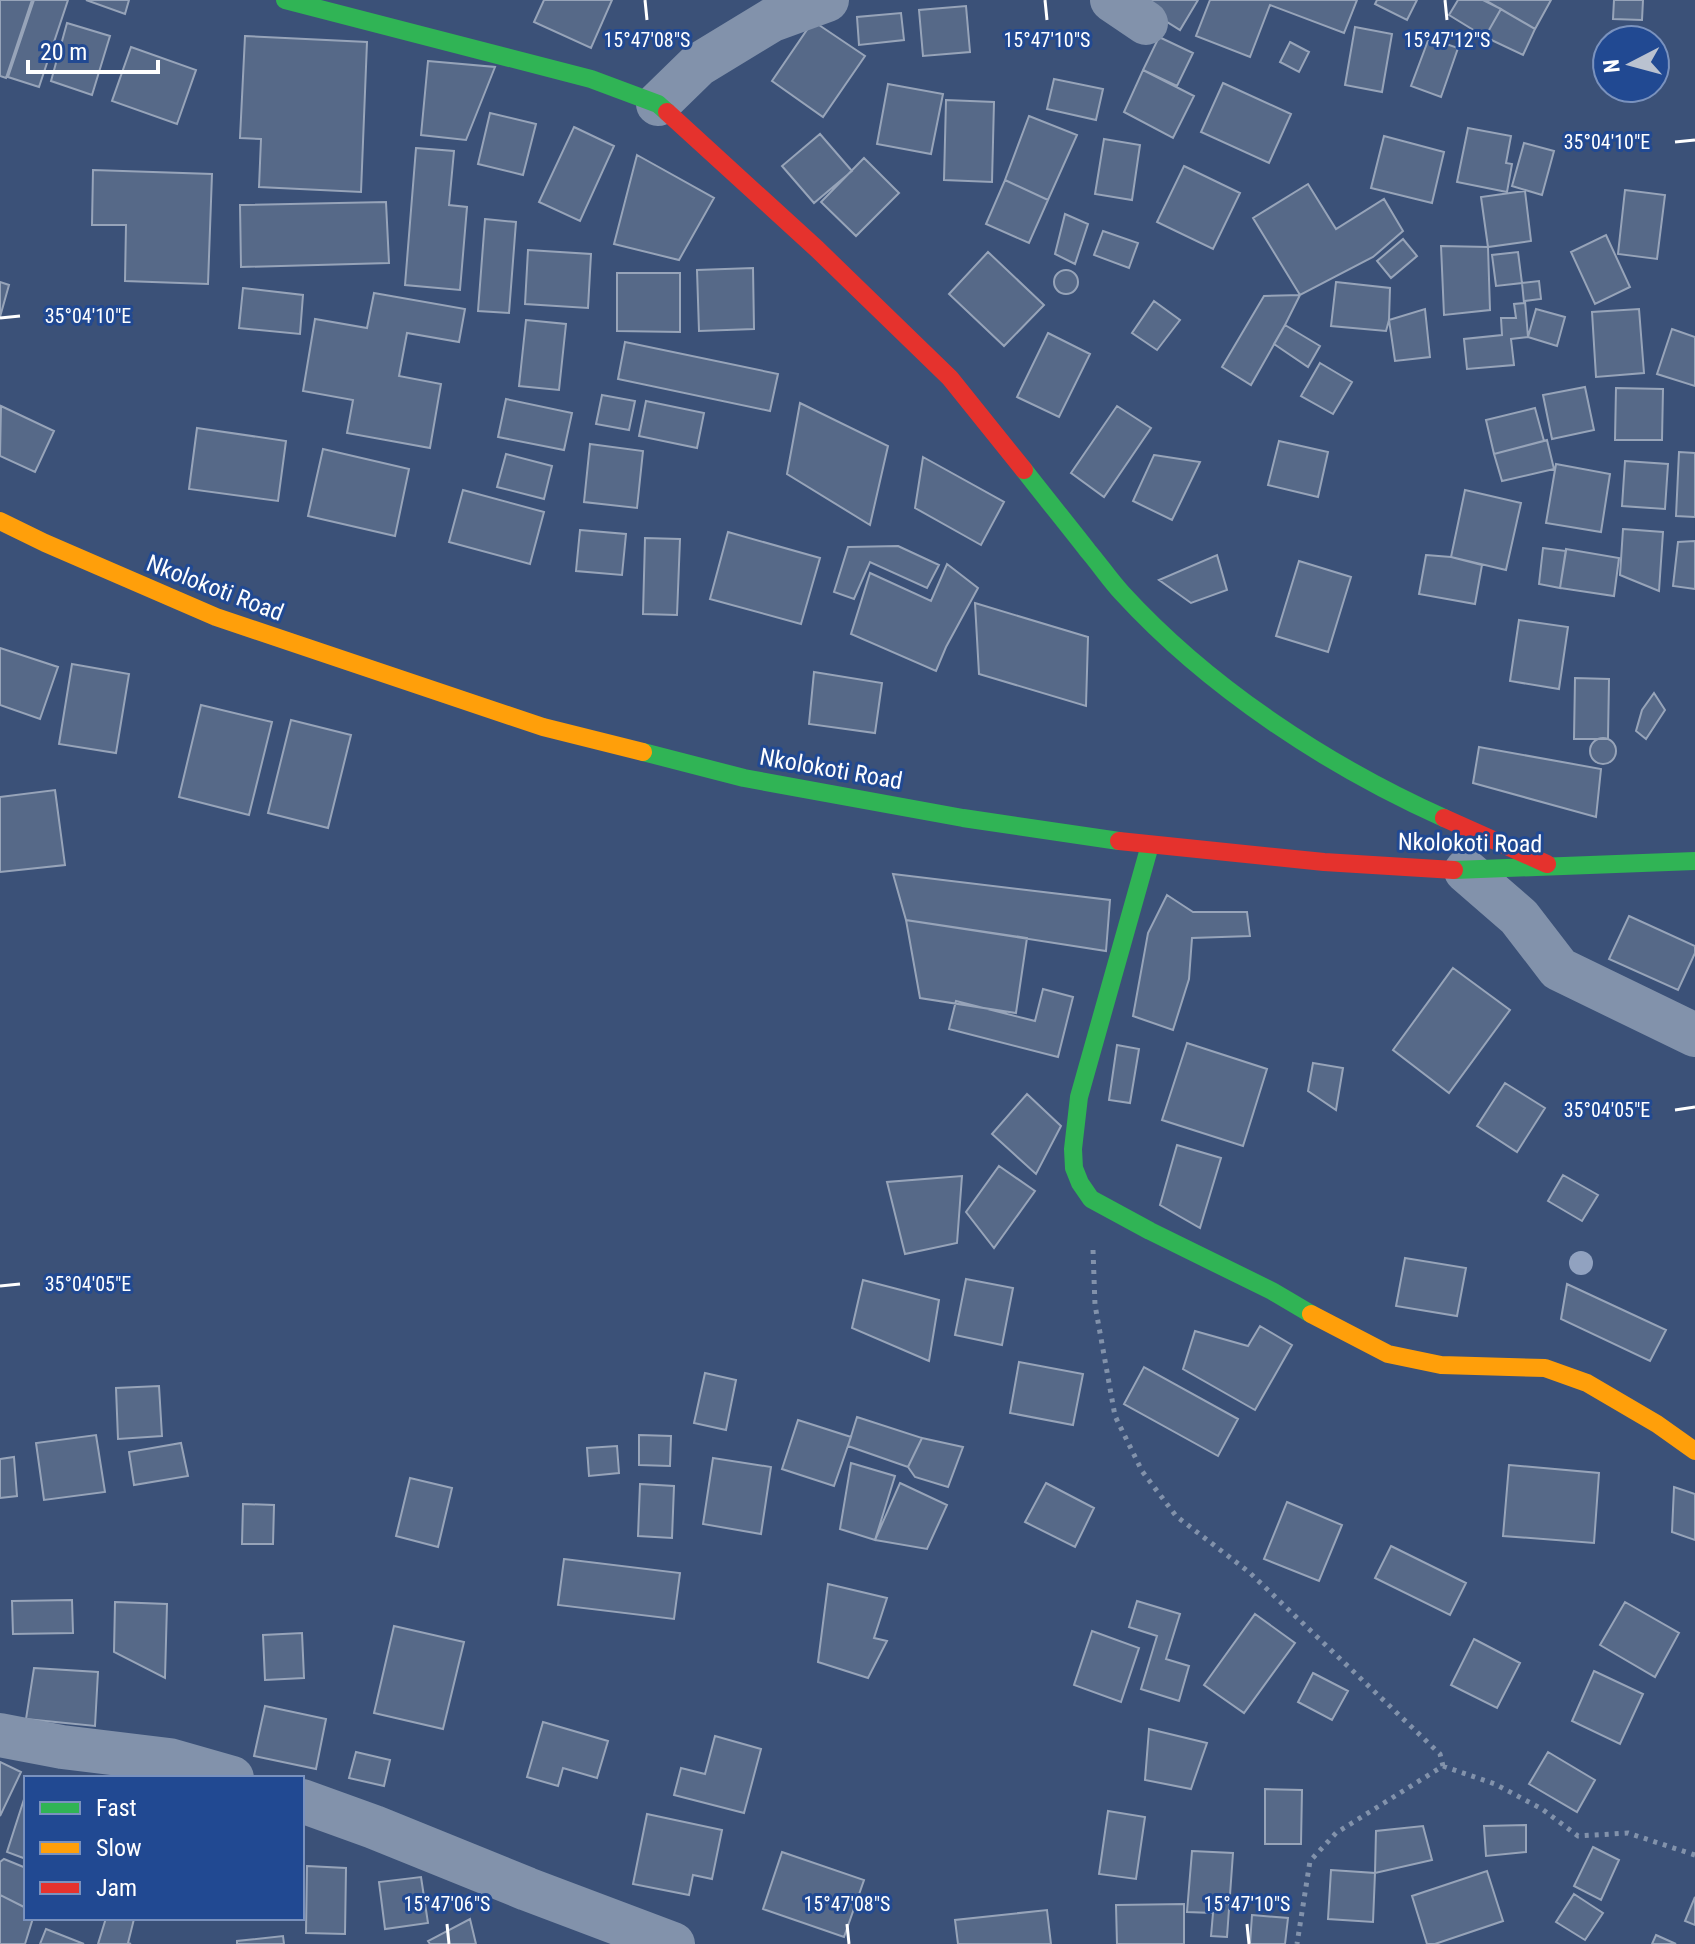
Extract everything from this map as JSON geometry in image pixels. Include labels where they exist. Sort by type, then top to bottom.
[{"type":"street","points":[[285,0],[591,79],[658,104],[817,249],[950,378],[1122,593],[1178,648],[1313,750],[1410,803],[1557,868]]},
{"type":"street","points":[[658,104],[698,65],[772,20],[827,0]]},
{"type":"street","name":"Nkolokoti Road","points":[[0,521],[216,617],[543,727],[744,778],[963,818],[1150,845],[1324,862],[1466,871],[1695,861]]},
{"type":"street","points":[[1150,845],[1079,1097],[1074,1168],[1091,1199],[1248,1278],[1388,1354],[1441,1365],[1545,1368],[1587,1383],[1657,1424],[1695,1451]]},
{"type":"street","points":[[1466,871],[1519,917],[1559,969],[1695,1035]]},
{"type":"street","points":[[0,1735],[62,1747],[169,1760],[225,1776]]},
{"type":"street","points":[[304,1802],[673,1944]]},
{"type":"path","points":[[1091,1199],[1095,1305],[1115,1416],[1142,1471],[1176,1516],[1249,1572],[1440,1754],[1443,1766]]},
{"type":"path","points":[[1443,1766],[1495,1784],[1542,1809],[1578,1836],[1628,1833],[1695,1855]]},
{"type":"path","points":[[1297,1944],[1310,1861],[1336,1833],[1443,1766]]},
{"type":"building","points":[[0,0],[32,0],[6,78],[0,76]]},
{"type":"building","points":[[34,0],[68,0],[39,87],[8,77]]},
{"type":"building","points":[[86,0],[129,0],[125,14]]},
{"type":"building","points":[[544,0],[612,0],[591,48],[534,22]]},
{"type":"building","points":[[1132,0],[1198,0],[1180,30]]},
{"type":"building","points":[[1210,0],[1357,0],[1344,33],[1270,5],[1250,57],[1196,36]]},
{"type":"building","points":[[1377,0],[1417,0],[1407,20],[1375,4]]},
{"type":"building","points":[[1458,0],[1483,0],[1501,9],[1485,37],[1449,15]]},
{"type":"building","points":[[1485,0],[1551,0],[1535,29]]},
{"type":"building","points":[[1614,0],[1643,0],[1642,20],[1613,19]]},
{"type":"building","points":[[966,6],[970,52],[923,56],[919,10]]},
{"type":"building","points":[[1501,9],[1535,29],[1523,55],[1485,37]]},
{"type":"building","points":[[901,13],[904,40],[859,45],[857,17]]},
{"type":"building","points":[[813,21],[865,56],[823,117],[772,81]]},
{"type":"building","points":[[67,23],[110,36],[92,95],[51,81]]},
{"type":"building","points":[[1355,27],[1392,34],[1382,92],[1345,85]]},
{"type":"building","points":[[245,36],[367,42],[361,192],[259,187],[261,139],[240,138]]},
{"type":"building","points":[[1159,37],[1193,53],[1177,86],[1143,70]]},
{"type":"building","points":[[1429,38],[1458,48],[1441,97],[1411,86]]},
{"type":"building","points":[[1290,42],[1309,52],[1299,72],[1280,62]]},
{"type":"building","points":[[131,47],[196,70],[177,124],[112,101]]},
{"type":"building","points":[[428,61],[495,67],[466,140],[421,135]]},
{"type":"building","points":[[1143,70],[1194,96],[1173,138],[1124,112]]},
{"type":"building","points":[[1054,79],[1103,89],[1096,120],[1047,109]]},
{"type":"building","points":[[1223,83],[1291,114],[1269,163],[1201,132]]},
{"type":"building","points":[[888,84],[943,94],[931,154],[877,144]]},
{"type":"building","points":[[946,100],[994,102],[992,182],[944,180]]},
{"type":"building","points":[[490,113],[536,124],[523,175],[478,164]]},
{"type":"building","points":[[1029,116],[1077,135],[1048,200],[1005,180]]},
{"type":"building","points":[[574,127],[614,146],[580,221],[539,202]]},
{"type":"building","points":[[1468,128],[1511,136],[1506,163],[1512,164],[1507,192],[1457,182]]},
{"type":"building","points":[[820,134],[852,171],[814,203],[782,166]]},
{"type":"building","points":[[1384,136],[1444,152],[1432,203],[1371,188]]},
{"type":"building","points":[[1104,139],[1140,145],[1132,200],[1095,194]]},
{"type":"building","points":[[1524,143],[1554,151],[1542,195],[1512,186]]},
{"type":"building","points":[[416,148],[454,151],[449,205],[467,207],[460,290],[405,285]]},
{"type":"building","points":[[637,155],[714,198],[679,260],[614,244]]},
{"type":"building","points":[[864,158],[899,193],[856,236],[821,202]]},
{"type":"building","points":[[1184,166],[1240,193],[1213,249],[1157,222]]},
{"type":"building","points":[[93,170],[212,174],[208,284],[125,281],[126,225],[92,225]]},
{"type":"building","points":[[1005,180],[1048,200],[1029,243],[986,224]]},
{"type":"building","points":[[1308,184],[1336,229],[1384,199],[1403,231],[1373,257],[1300,295],[1253,218]]},
{"type":"building","points":[[1625,190],[1665,195],[1657,259],[1618,254]]},
{"type":"building","points":[[1525,191],[1531,241],[1488,247],[1481,197]]},
{"type":"building","points":[[386,202],[389,263],[241,267],[240,205]]},
{"type":"building","points":[[1065,214],[1088,224],[1075,264],[1055,254]]},
{"type":"building","points":[[485,219],[516,222],[509,313],[478,311]]},
{"type":"building","points":[[1103,231],[1138,243],[1129,268],[1094,255]]},
{"type":"building","points":[[1606,235],[1630,287],[1595,304],[1571,252]]},
{"type":"building","points":[[1403,239],[1417,256],[1391,278],[1377,261]]},
{"type":"building","points":[[1441,246],[1488,247],[1490,310],[1444,315]]},
{"type":"building","points":[[528,250],[591,254],[588,308],[525,304]]},
{"type":"building","points":[[988,252],[1044,305],[1004,346],[949,294]]},
{"type":"building","points":[[1518,252],[1522,283],[1496,286],[1492,255]]},
{"type":"building","points":[[753,268],[754,329],[699,331],[697,270]]},
{"type":"building","points":[[1066,270],[1074,274],[1078,282],[1074,290],[1066,294],[1058,290],[1054,282],[1058,274]]},
{"type":"building","points":[[617,273],[680,273],[680,332],[617,331]]},
{"type":"building","points":[[1539,281],[1541,299],[1525,301],[1528,337],[1511,339],[1514,365],[1467,369],[1464,339],[1502,335],[1501,318],[1516,318],[1514,304],[1524,303],[1522,283]]},
{"type":"building","points":[[0,282],[9,285],[0,317]]},
{"type":"building","points":[[1336,282],[1390,288],[1386,331],[1331,326]]},
{"type":"building","points":[[243,288],[303,295],[300,334],[239,328]]},
{"type":"building","points":[[374,293],[465,309],[459,342],[407,333],[399,376],[441,384],[430,448],[347,433],[353,400],[303,391],[315,319],[367,328]]},
{"type":"building","points":[[1300,295],[1251,385],[1222,367],[1264,296]]},
{"type":"building","points":[[1154,301],[1180,320],[1157,350],[1132,333]]},
{"type":"building","points":[[1425,309],[1430,357],[1395,361],[1389,320]]},
{"type":"building","points":[[1536,309],[1565,317],[1557,346],[1528,337]]},
{"type":"building","points":[[1639,309],[1644,373],[1596,377],[1592,312]]},
{"type":"building","points":[[526,320],[566,324],[559,390],[519,386]]},
{"type":"building","points":[[1285,325],[1320,346],[1308,367],[1274,344]]},
{"type":"building","points":[[1672,329],[1695,337],[1695,386],[1657,374]]},
{"type":"building","points":[[1048,333],[1090,354],[1059,417],[1017,397]]},
{"type":"building","points":[[625,342],[778,374],[770,411],[618,379]]},
{"type":"building","points":[[1320,363],[1352,382],[1333,414],[1301,396]]},
{"type":"building","points":[[1585,387],[1594,430],[1552,439],[1543,395]]},
{"type":"building","points":[[1616,388],[1663,389],[1662,440],[1615,440]]},
{"type":"building","points":[[602,395],[635,401],[629,430],[596,424]]},
{"type":"building","points":[[506,399],[572,413],[564,450],[498,437]]},
{"type":"building","points":[[646,401],[704,413],[697,448],[639,436]]},
{"type":"building","points":[[800,403],[888,446],[870,525],[787,474]]},
{"type":"building","points":[[1,406],[54,431],[35,472],[0,456]]},
{"type":"building","points":[[1117,406],[1151,428],[1104,497],[1071,473]]},
{"type":"building","points":[[1535,408],[1544,441],[1494,454],[1486,420]]},
{"type":"building","points":[[197,428],[286,441],[278,501],[189,489]]},
{"type":"building","points":[[1547,440],[1554,469],[1502,481],[1494,454]]},
{"type":"building","points":[[1279,441],[1328,452],[1318,497],[1268,485]]},
{"type":"building","points":[[590,444],[643,451],[637,508],[584,502]]},
{"type":"building","points":[[323,449],[409,469],[395,536],[308,516]]},
{"type":"building","points":[[1679,452],[1695,453],[1695,517],[1676,516]]},
{"type":"building","points":[[506,454],[552,466],[544,499],[497,487]]},
{"type":"building","points":[[1154,455],[1200,462],[1172,520],[1133,501]]},
{"type":"building","points":[[923,457],[1004,502],[981,545],[915,508]]},
{"type":"building","points":[[1625,461],[1668,464],[1665,509],[1622,506]]},
{"type":"building","points":[[1556,464],[1610,474],[1601,532],[1546,523]]},
{"type":"building","points":[[463,490],[544,512],[530,564],[449,542]]},
{"type":"building","points":[[1465,490],[1521,503],[1506,570],[1451,557]]},
{"type":"building","points":[[1623,529],[1663,532],[1659,591],[1620,575]]},
{"type":"building","points":[[580,530],[626,534],[622,575],[576,571]]},
{"type":"building","points":[[728,532],[820,558],[801,624],[710,599]]},
{"type":"building","points":[[645,538],[680,539],[677,615],[643,614]]},
{"type":"building","points":[[1695,541],[1695,589],[1673,586],[1678,542]]},
{"type":"building","points":[[898,546],[939,565],[927,588],[870,562],[854,599],[834,592],[848,547]]},
{"type":"building","points":[[1543,548],[1566,551],[1560,588],[1539,584]]},
{"type":"building","points":[[1566,549],[1619,558],[1614,596],[1560,588]]},
{"type":"building","points":[[1217,555],[1227,590],[1191,603],[1159,580]]},
{"type":"building","points":[[1426,555],[1451,557],[1482,565],[1475,604],[1419,594]]},
{"type":"building","points":[[1299,561],[1351,577],[1328,652],[1276,636]]},
{"type":"building","points":[[947,564],[978,588],[936,671],[851,634],[870,573],[931,601]]},
{"type":"building","points":[[975,603],[1088,637],[1086,706],[979,674]]},
{"type":"building","points":[[1519,620],[1568,627],[1559,689],[1510,681]]},
{"type":"building","points":[[0,648],[58,667],[40,719],[0,705]]},
{"type":"building","points":[[72,664],[129,674],[116,753],[59,744]]},
{"type":"building","points":[[814,672],[882,683],[875,733],[809,724]]},
{"type":"building","points":[[1575,678],[1609,679],[1608,739],[1574,739]]},
{"type":"building","points":[[1654,693],[1665,710],[1646,739],[1636,731],[1642,710]]},
{"type":"building","points":[[201,705],[272,722],[249,815],[179,797]]},
{"type":"building","points":[[291,720],[351,735],[328,828],[268,813]]},
{"type":"building","points":[[1603,738],[1612,742],[1616,751],[1612,760],[1603,764],[1594,760],[1590,751],[1594,742]]},
{"type":"building","points":[[1479,747],[1601,769],[1596,817],[1473,783]]},
{"type":"building","points":[[55,790],[65,865],[0,872],[0,797]]},
{"type":"building","points":[[893,874],[1110,900],[1106,951],[906,920]]},
{"type":"building","points":[[1167,895],[1193,912],[1247,912],[1250,936],[1192,938],[1189,979],[1173,1030],[1133,1016],[1148,933]]},
{"type":"building","points":[[1629,916],[1695,946],[1695,953],[1678,990],[1609,959]]},
{"type":"building","points":[[906,920],[1027,938],[1016,1013],[920,998]]},
{"type":"building","points":[[1453,968],[1510,1010],[1449,1093],[1393,1050]]},
{"type":"building","points":[[1043,989],[1073,997],[1058,1057],[949,1029],[956,1001],[1035,1021]]},
{"type":"building","points":[[1187,1043],[1267,1069],[1243,1146],[1162,1120]]},
{"type":"building","points":[[1117,1045],[1139,1049],[1130,1103],[1109,1100]]},
{"type":"building","points":[[1313,1063],[1343,1068],[1336,1110],[1308,1091]]},
{"type":"building","points":[[1505,1083],[1545,1108],[1517,1152],[1477,1126]]},
{"type":"building","points":[[1027,1094],[1061,1126],[1036,1174],[992,1134]]},
{"type":"building","points":[[1177,1145],[1221,1158],[1200,1228],[1160,1205]]},
{"type":"building","points":[[999,1166],[1035,1191],[994,1248],[966,1212]]},
{"type":"building","points":[[1563,1175],[1598,1195],[1582,1221],[1548,1201]]},
{"type":"building","points":[[962,1176],[957,1243],[905,1254],[887,1182]]},
{"type":"building","points":[[1405,1258],[1466,1268],[1457,1316],[1396,1306]]},
{"type":"building","points":[[966,1279],[1013,1288],[1002,1345],[955,1335]]},
{"type":"building","points":[[863,1280],[939,1300],[929,1361],[852,1328]]},
{"type":"building","points":[[1567,1284],[1666,1330],[1650,1361],[1561,1319]]},
{"type":"building","points":[[1260,1326],[1292,1345],[1255,1410],[1183,1369],[1195,1331],[1248,1346]]},
{"type":"building","points":[[1019,1362],[1083,1374],[1073,1425],[1010,1413]]},
{"type":"building","points":[[1144,1367],[1238,1419],[1218,1456],[1124,1404]]},
{"type":"building","points":[[705,1373],[736,1380],[726,1430],[694,1423]]},
{"type":"building","points":[[159,1386],[162,1436],[118,1439],[116,1388]]},
{"type":"building","points":[[857,1417],[922,1438],[908,1467],[848,1446]]},
{"type":"building","points":[[798,1420],[851,1437],[834,1486],[782,1469]]},
{"type":"building","points":[[96,1435],[105,1492],[44,1500],[36,1443]]},
{"type":"building","points":[[639,1435],[671,1436],[670,1466],[639,1465]]},
{"type":"building","points":[[922,1438],[963,1447],[948,1487],[915,1477],[908,1467]]},
{"type":"building","points":[[181,1443],[188,1476],[134,1485],[129,1452]]},
{"type":"building","points":[[617,1446],[619,1473],[589,1476],[587,1448]]},
{"type":"building","points":[[14,1457],[17,1496],[0,1498],[0,1459]]},
{"type":"building","points":[[713,1458],[771,1467],[761,1534],[703,1524]]},
{"type":"building","points":[[851,1463],[895,1476],[875,1540],[840,1529]]},
{"type":"building","points":[[1509,1465],[1599,1473],[1594,1543],[1503,1536]]},
{"type":"building","points":[[410,1478],[452,1488],[438,1547],[396,1536]]},
{"type":"building","points":[[900,1483],[947,1505],[927,1549],[875,1540]]},
{"type":"building","points":[[1046,1483],[1094,1508],[1075,1547],[1025,1522]]},
{"type":"building","points":[[640,1484],[674,1486],[672,1538],[638,1536]]},
{"type":"building","points":[[1674,1487],[1695,1494],[1695,1540],[1672,1532]]},
{"type":"building","points":[[1287,1502],[1342,1525],[1319,1581],[1264,1559]]},
{"type":"building","points":[[243,1504],[274,1505],[273,1544],[242,1544]]},
{"type":"building","points":[[1391,1546],[1466,1583],[1450,1615],[1375,1578]]},
{"type":"building","points":[[564,1559],[680,1573],[674,1619],[558,1605]]},
{"type":"building","points":[[828,1584],[887,1598],[874,1638],[887,1641],[868,1678],[818,1662]]},
{"type":"building","points":[[72,1600],[73,1633],[13,1634],[12,1601]]},
{"type":"building","points":[[1137,1601],[1180,1614],[1166,1659],[1189,1666],[1179,1701],[1141,1689],[1157,1636],[1129,1627]]},
{"type":"building","points":[[115,1602],[167,1604],[165,1678],[114,1652]]},
{"type":"building","points":[[1625,1602],[1679,1633],[1655,1677],[1600,1645]]},
{"type":"building","points":[[1255,1614],[1295,1643],[1244,1713],[1204,1685]]},
{"type":"building","points":[[394,1626],[464,1642],[443,1729],[374,1713]]},
{"type":"building","points":[[1092,1631],[1139,1648],[1121,1702],[1074,1685]]},
{"type":"building","points":[[302,1633],[304,1678],[265,1680],[263,1635]]},
{"type":"building","points":[[1474,1639],[1520,1663],[1497,1708],[1451,1685]]},
{"type":"building","points":[[34,1668],[98,1672],[95,1726],[26,1719]]},
{"type":"building","points":[[1594,1671],[1643,1694],[1620,1744],[1572,1721]]},
{"type":"building","points":[[1313,1673],[1348,1691],[1332,1720],[1298,1702]]},
{"type":"building","points":[[265,1706],[326,1719],[316,1769],[254,1756]]},
{"type":"building","points":[[543,1722],[608,1741],[597,1778],[563,1768],[558,1786],[527,1777]]},
{"type":"building","points":[[1149,1729],[1207,1743],[1191,1789],[1145,1780]]},
{"type":"building","points":[[715,1736],[761,1749],[744,1813],[674,1795],[681,1768],[705,1774]]},
{"type":"building","points":[[356,1752],[390,1760],[384,1786],[349,1778]]},
{"type":"building","points":[[1548,1752],[1595,1780],[1577,1812],[1529,1784]]},
{"type":"building","points":[[0,1762],[21,1772],[0,1816]]},
{"type":"building","points":[[1265,1789],[1302,1790],[1301,1844],[1265,1844]]},
{"type":"building","points":[[24,1799],[24,1858],[7,1852]]},
{"type":"building","points":[[1108,1811],[1145,1817],[1136,1879],[1099,1874]]},
{"type":"building","points":[[647,1814],[722,1830],[712,1879],[693,1875],[689,1895],[633,1884]]},
{"type":"building","points":[[1526,1825],[1526,1852],[1486,1856],[1484,1826]]},
{"type":"building","points":[[1423,1826],[1432,1860],[1375,1873],[1376,1831]]},
{"type":"building","points":[[1593,1847],[1619,1860],[1601,1900],[1574,1886]]},
{"type":"building","points":[[1192,1851],[1233,1853],[1227,1937],[1211,1936],[1213,1913],[1187,1912]]},
{"type":"building","points":[[782,1852],[864,1880],[844,1937],[763,1909]]},
{"type":"building","points":[[4,1859],[24,1867],[24,1907],[0,1895],[0,1862]]},
{"type":"building","points":[[307,1866],[346,1868],[345,1934],[306,1933]]},
{"type":"building","points":[[1331,1870],[1375,1873],[1373,1922],[1328,1919]]},
{"type":"building","points":[[1487,1871],[1503,1921],[1427,1944],[1412,1896]]},
{"type":"building","points":[[421,1877],[428,1923],[385,1929],[379,1882]]},
{"type":"building","points":[[1574,1894],[1603,1913],[1585,1940],[1556,1922]]},
{"type":"building","points":[[0,1895],[24,1907],[24,1920],[32,1920],[25,1944],[0,1944]]},
{"type":"building","points":[[1695,1897],[1695,1925],[1685,1921]]},
{"type":"building","points":[[1184,1904],[1184,1944],[1117,1944],[1116,1905]]},
{"type":"building","points":[[1047,1910],[1051,1944],[958,1944],[955,1920]]},
{"type":"building","points":[[1252,1915],[1288,1918],[1285,1944],[1250,1944]]},
{"type":"building","points":[[470,1919],[476,1944],[430,1944],[428,1941]]},
{"type":"building","points":[[105,1920],[134,1920],[128,1943],[131,1944],[98,1944]]},
{"type":"building","points":[[46,1929],[84,1944],[40,1944]]},
{"type":"building","points":[[1656,1935],[1676,1944],[1652,1944]]},
{"type":"building","points":[[283,1936],[284,1944],[237,1944],[237,1941]]},
{"type":"traffic: fast","points":[[285,0],[591,79],[658,104],[667,112]]},
{"type":"traffic: fast","points":[[1024,470],[1118,588],[1193,661],[1272,722],[1314,749],[1444,818]]},
{"type":"traffic: fast","points":[[643,752],[744,778],[963,818],[1119,841]]},
{"type":"traffic: fast","points":[[1150,845],[1079,1097],[1074,1168],[1091,1199],[1311,1314]]},
{"type":"traffic: fast","points":[[1454,870],[1695,861]]},
{"type":"traffic: slow","points":[[0,521],[216,617],[543,727],[643,752]]},
{"type":"traffic: slow","points":[[1311,1314],[1388,1354],[1441,1365],[1545,1368],[1587,1383],[1657,1424],[1695,1451]]},
{"type":"traffic: jam","points":[[667,112],[817,249],[950,378],[1024,470]]},
{"type":"traffic: jam","points":[[1444,818],[1547,864]]},
{"type":"traffic: jam","points":[[1119,841],[1324,862],[1454,870]]}]
